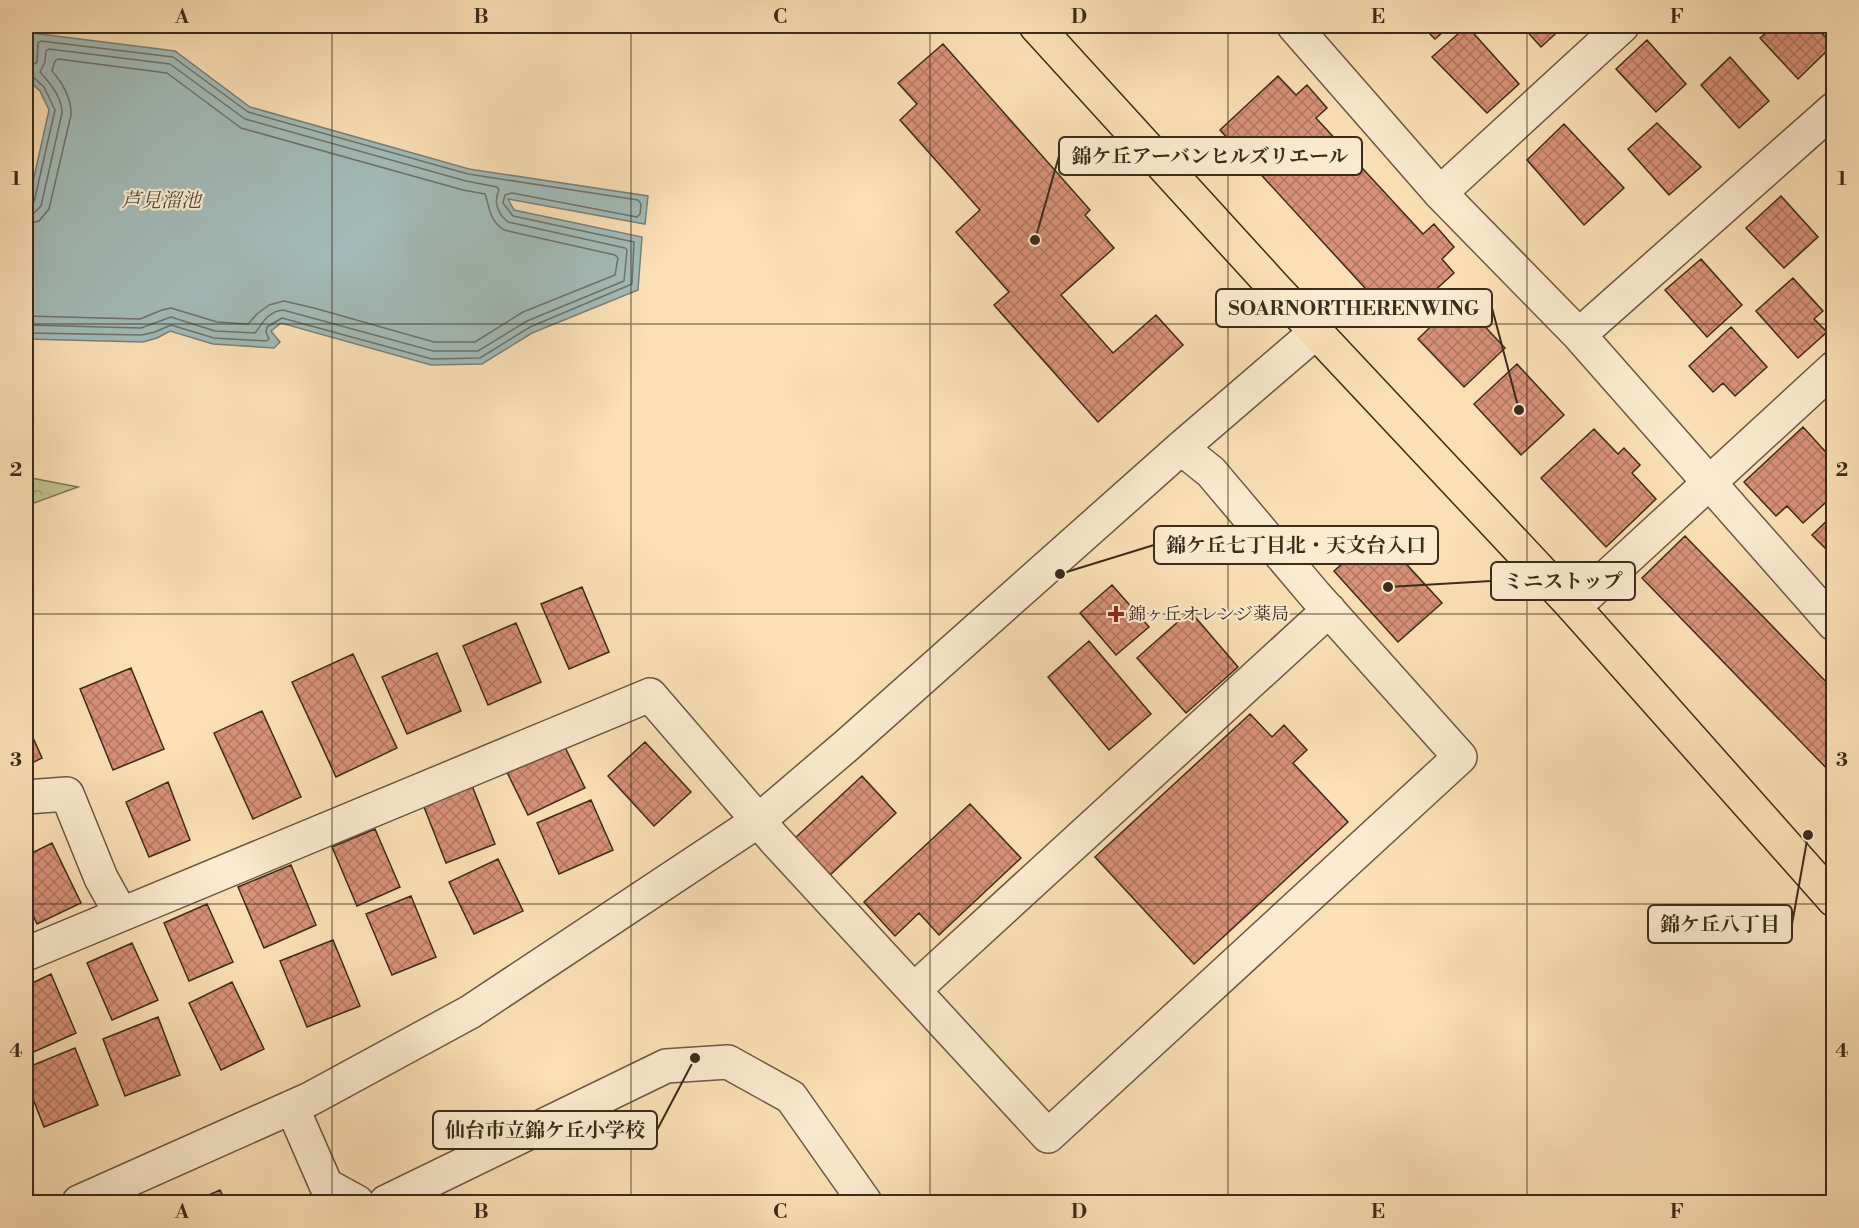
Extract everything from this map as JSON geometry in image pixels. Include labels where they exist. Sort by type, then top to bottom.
[{"type":"main road","points":[[1036,26],[1574,607],[1833,900]]},
{"type":"street","points":[[1440,193],[1622,26]]},
{"type":"street","points":[[1305,30],[1440,193],[1579,335],[1833,624]]},
{"type":"street","points":[[1579,335],[1833,109]]},
{"type":"street","points":[[95,1199],[292,1107],[470,1012],[758,821],[855,738],[1181,448],[1317,332]]},
{"type":"street","points":[[1574,607],[1833,368]]},
{"type":"street","points":[[26,954],[650,695],[758,821],[1048,1136],[1460,757],[1210,472],[1181,448]]},
{"type":"street","points":[[914,990],[1329,610]]},
{"type":"street","points":[[26,797],[67,794],[101,879],[121,914]]},
{"type":"street","points":[[386,1203],[666,1066],[728,1062],[791,1097],[865,1203]]},
{"type":"street","points":[[292,1107],[326,1185],[357,1203]]},
{"type":"green space","points":[[26,477],[78,487],[26,506]]},
{"type":"water","name":"芦見溜池","points":[[32,33],[175,51],[250,107],[469,169],[648,196],[645,224],[508,199],[514,210],[642,237],[638,290],[532,333],[482,364],[431,365],[281,323],[271,331],[280,342],[274,348],[213,344],[170,331],[143,342],[26,339],[26,213],[49,110],[40,91],[26,78],[26,57],[32,59]]},
{"type":"building","points":[[1422,26],[1450,26],[1435,39]]},
{"type":"building","points":[[1467,26],[1519,84],[1487,113],[1432,57]]},
{"type":"building","points":[[1522,26],[1564,26],[1541,47]]},
{"type":"building","points":[[1774,26],[1815,26],[1833,45],[1798,79],[1760,38]]},
{"type":"building","points":[[1647,40],[1686,84],[1656,112],[1616,69]]},
{"type":"building","points":[[943,44],[1090,210],[1085,215],[1114,248],[1061,295],[1113,353],[1156,315],[1183,345],[1098,422],[994,305],[1009,292],[956,232],[980,210],[900,120],[917,104],[898,83]]},
{"type":"building","points":[[1730,57],[1769,101],[1739,128],[1701,85]]},
{"type":"building","points":[[1278,76],[1296,95],[1307,85],[1327,108],[1316,118],[1423,234],[1434,224],[1454,247],[1442,259],[1454,273],[1398,324],[1220,130]]},
{"type":"building","points":[[1657,123],[1701,167],[1669,195],[1628,149]]},
{"type":"building","points":[[1564,124],[1624,188],[1584,225],[1527,160]]},
{"type":"building","points":[[1781,196],[1818,237],[1784,268],[1746,228]]},
{"type":"building","points":[[1701,259],[1742,305],[1707,337],[1665,290]]},
{"type":"building","points":[[1793,278],[1823,311],[1814,319],[1827,332],[1798,358],[1756,311]]},
{"type":"building","points":[[1459,299],[1505,348],[1464,387],[1418,339]]},
{"type":"building","points":[[1731,327],[1767,367],[1735,396],[1723,383],[1713,392],[1689,366]]},
{"type":"building","points":[[1517,364],[1564,415],[1521,455],[1474,404]]},
{"type":"building","points":[[1803,427],[1834,461],[1834,495],[1803,523],[1787,506],[1776,516],[1744,482]]},
{"type":"building","points":[[1594,429],[1618,454],[1624,448],[1640,465],[1632,473],[1656,499],[1606,547],[1541,478]]},
{"type":"building","points":[[1834,514],[1834,557],[1812,535]]},
{"type":"building","points":[[1377,532],[1442,603],[1398,642],[1334,571]]},
{"type":"building","points":[[1685,536],[1834,690],[1834,776],[1642,578]]},
{"type":"building","points":[[1112,585],[1149,627],[1116,655],[1080,613]]},
{"type":"building","points":[[582,587],[609,652],[569,669],[541,604]]},
{"type":"building","points":[[1190,611],[1238,667],[1186,713],[1137,658]]},
{"type":"building","points":[[516,623],[541,682],[488,705],[463,646]]},
{"type":"building","points":[[1089,641],[1151,714],[1109,750],[1048,677]]},
{"type":"building","points":[[437,653],[461,711],[407,734],[382,677]]},
{"type":"building","points":[[353,654],[397,748],[336,777],[292,682]]},
{"type":"building","points":[[131,668],[164,749],[113,770],[80,689]]},
{"type":"building","points":[[262,711],[301,797],[253,819],[214,733]]},
{"type":"building","points":[[1250,714],[1272,737],[1284,725],[1307,750],[1293,763],[1348,822],[1194,964],[1095,857]]},
{"type":"building","points":[[26,722],[42,758],[26,766]]},
{"type":"building","points":[[560,737],[585,788],[528,815],[503,764]]},
{"type":"building","points":[[645,742],[691,792],[654,826],[608,776]]},
{"type":"building","points":[[862,776],[896,813],[828,877],[794,839]]},
{"type":"building","points":[[168,782],[190,840],[149,857],[126,802]]},
{"type":"building","points":[[471,783],[495,844],[446,863],[422,802]]},
{"type":"building","points":[[591,800],[613,850],[559,874],[537,823]]},
{"type":"building","points":[[970,804],[1021,858],[939,935],[919,913],[895,936],[864,902]]},
{"type":"building","points":[[375,829],[400,887],[357,906],[332,847]]},
{"type":"building","points":[[52,843],[81,903],[37,924],[26,899],[26,856]]},
{"type":"building","points":[[498,859],[523,911],[474,934],[449,882]]},
{"type":"building","points":[[291,865],[316,925],[264,948],[238,887]]},
{"type":"building","points":[[411,896],[436,957],[392,975],[366,914]]},
{"type":"building","points":[[207,904],[233,962],[189,981],[164,923]]},
{"type":"building","points":[[333,940],[360,1006],[307,1027],[280,961]]},
{"type":"building","points":[[132,943],[158,1000],[112,1020],[87,963]]},
{"type":"building","points":[[51,974],[76,1033],[29,1054],[26,1047],[26,986]]},
{"type":"building","points":[[232,982],[264,1049],[221,1070],[189,1003]]},
{"type":"building","points":[[158,1017],[180,1075],[125,1096],[103,1039]]},
{"type":"building","points":[[75,1048],[98,1105],[44,1127],[26,1081],[26,1068]]},
{"type":"building","points":[[220,1190],[226,1202],[193,1202]]},
{"type":"place","name":"錦ケ丘アーバンヒルズリエール","points":[[1035,240]]},
{"type":"place","name":"SOARNORTHERENWING","points":[[1519,410]]},
{"type":"place","name":"錦ケ丘七丁目北・天文台入口","points":[[1060,574]]},
{"type":"place","name":"ミニストップ","points":[[1388,587]]},
{"type":"place","name":"錦ヶ丘オレンジ薬局","points":[[1116,614]]},
{"type":"place","name":"錦ケ丘八丁目","points":[[1808,835]]},
{"type":"place","name":"仙台市立錦ケ丘小学校","points":[[695,1058]]}]
